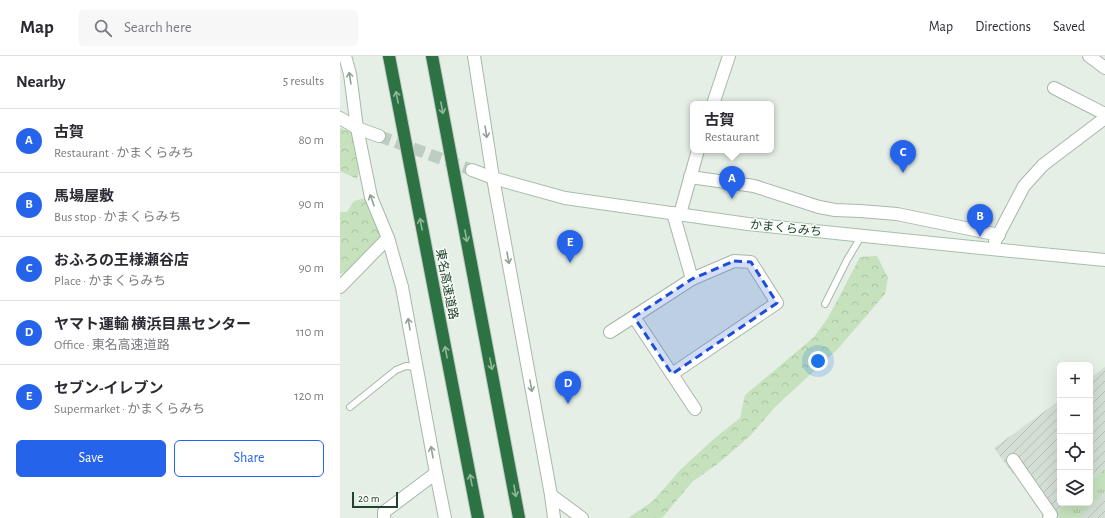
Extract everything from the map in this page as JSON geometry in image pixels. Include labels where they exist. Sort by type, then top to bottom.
[{"type":"highway","name":"東名高速道路","points":[[389,56],[478,518]]},
{"type":"highway","points":[[432,56],[519,518]]},
{"type":"street","points":[[345,56],[350,74],[357,128],[371,197],[388,238],[402,287],[445,518]]},
{"type":"street","points":[[474,56],[493,178],[554,518]]},
{"type":"street","points":[[714,101],[729,56]]},
{"type":"street","points":[[1089,56],[1105,68]]},
{"type":"street","points":[[1054,88],[1105,114]]},
{"type":"street","points":[[340,118],[357,128],[379,136]]},
{"type":"street","points":[[991,249],[1024,186],[1043,165],[1105,118]]},
{"type":"street","points":[[692,279],[676,214],[697,153]]},
{"type":"street","name":"かまくらみち","points":[[472,170],[493,178],[565,198],[676,214],[748,224],[1105,260]]},
{"type":"street","points":[[690,177],[754,186],[819,207],[835,210],[860,210],[897,214],[998,235]]},
{"type":"street","points":[[340,287],[388,238]]},
{"type":"street","points":[[610,332],[692,279],[734,261],[751,262],[777,303],[672,374]]},
{"type":"street","points":[[634,317],[695,409]]},
{"type":"street","points":[[1013,460],[1051,516],[1048,518]]},
{"type":"street","points":[[384,518],[384,512],[436,473]]},
{"type":"street","points":[[551,495],[582,518]]},
{"type":"lane","points":[[825,304],[847,260],[862,235]]},
{"type":"lane","points":[[350,407],[396,370],[406,366],[416,367]]},
{"type":"highlighted area","points":[[734,261],[751,262],[777,303],[672,374],[634,317],[692,279]]},
{"type":"shaded area","points":[[1105,367],[1105,469],[1093,479],[1093,398],[1093,376]]},
{"type":"shaded area","points":[[1057,402],[1057,506],[1063,506],[1056,512],[1022,467],[1013,474],[994,448]]},
{"type":"shaded area","points":[[1105,491],[1105,518],[1078,518],[1090,506],[1093,506],[1093,503]]},
{"type":"green space","points":[[340,128],[351,132],[366,146],[357,179],[340,171]]},
{"type":"green space","points":[[376,195],[380,207],[380,239],[367,255],[357,264],[340,274],[340,212],[347,212],[354,201]]},
{"type":"green space","points":[[877,256],[888,278],[885,294],[837,350],[775,407],[751,435],[720,462],[692,482],[662,518],[628,518],[653,501],[681,469],[715,438],[740,418],[745,395],[814,337],[829,316],[860,257]]},
{"type":"green space","points":[[1105,469],[1105,491],[1093,503],[1093,479]]},
{"type":"green space","points":[[1063,506],[1090,506],[1078,518],[1059,518],[1056,512]]},
{"type":"tunnel","points":[[379,136],[472,170]]},
{"type":"place","name":"おふろの王様瀬谷店","points":[[903,173]]},
{"type":"place","name":"古賀","points":[[732,199]]},
{"type":"place","name":"馬場屋敷","points":[[980,237]]},
{"type":"place","name":"セブン-イレブン","points":[[570,263]]},
{"type":"place","name":"ヤマト運輸 横浜目黒センター","points":[[568,404]]}]
